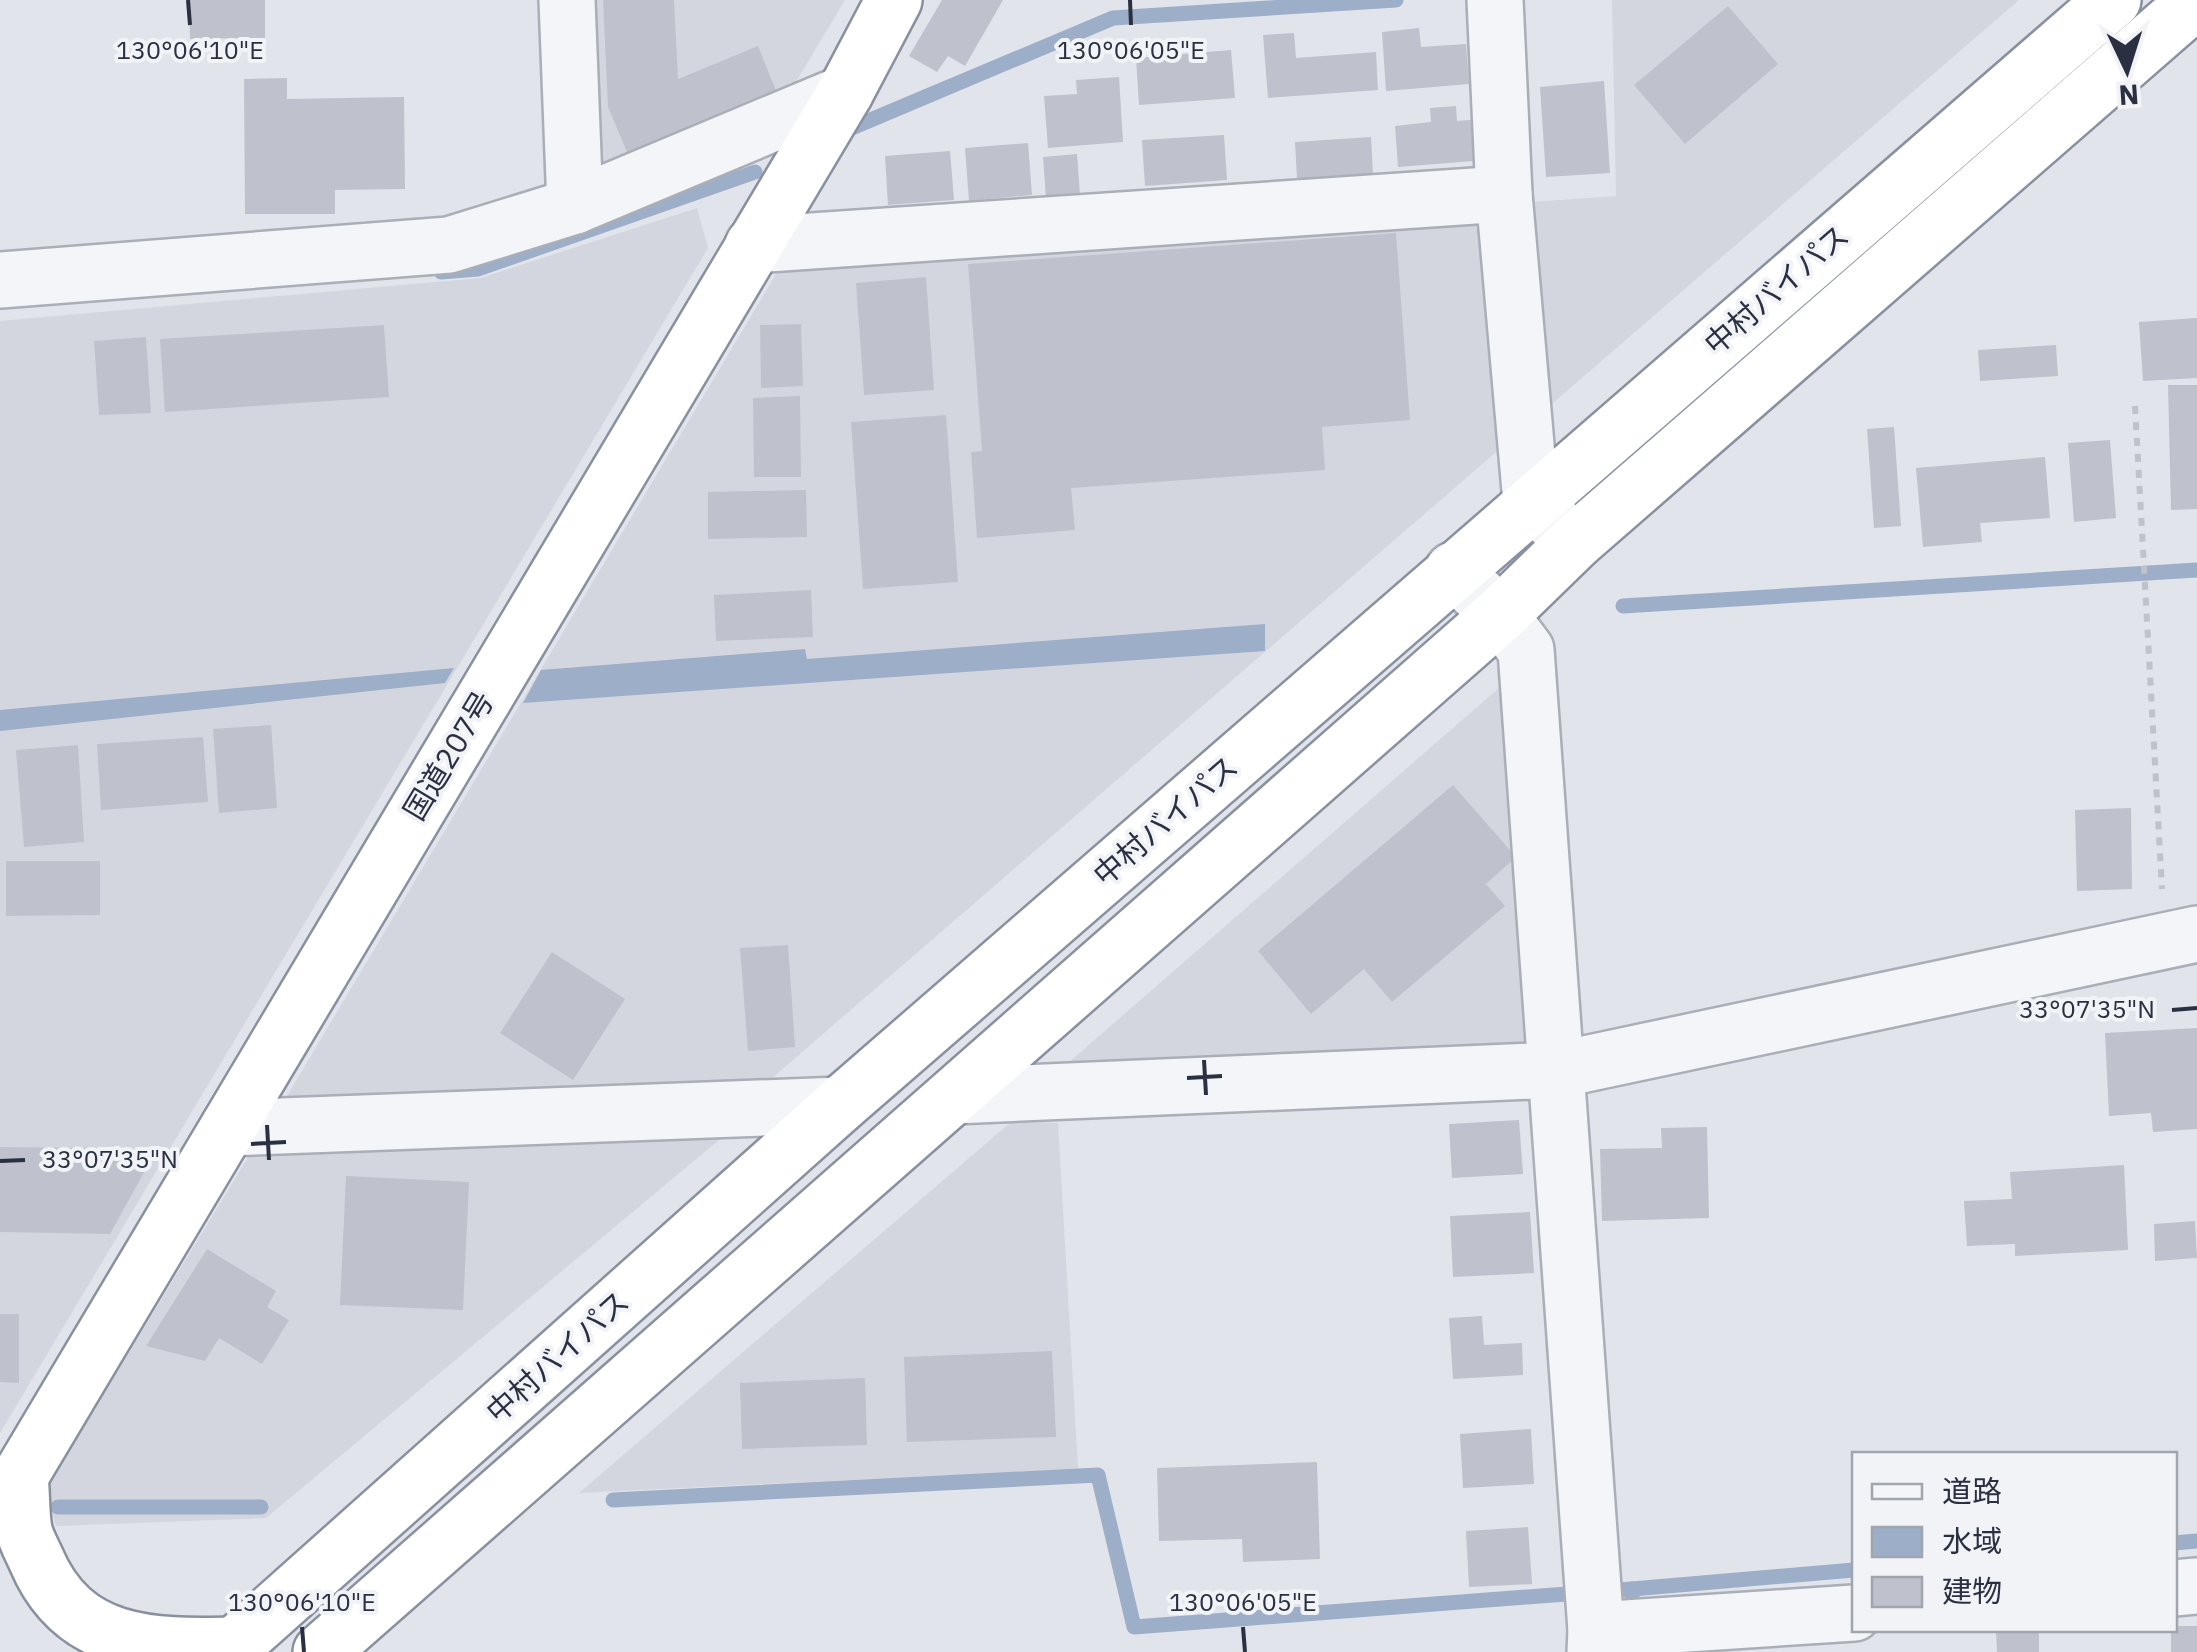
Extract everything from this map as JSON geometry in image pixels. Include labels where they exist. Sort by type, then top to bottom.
[{"type":"highway","name":"国道207号","points":[[10,1493],[844,94],[894,0]]},
{"type":"highway","name":"中村バイパス","points":[[230,1649],[840,1105],[2113,0]]},
{"type":"highway","name":"中村バイパス","points":[[321,1652],[1500,616],[1575,542],[2197,0]]},
{"type":"highway","points":[[10,1493],[44,1578],[70,1612],[108,1633],[148,1643],[230,1649]]},
{"type":"street","points":[[567,0],[575,206]]},
{"type":"street","points":[[1495,0],[1504,194],[1531,502],[1575,542]]},
{"type":"street","points":[[0,280],[449,245],[575,206],[844,94]]},
{"type":"street","points":[[753,245],[1504,194]]},
{"type":"street","points":[[1453,570],[1500,616],[1526,650],[1595,1620],[1656,1628],[1852,1613]]},
{"type":"street","points":[[954,1096],[1557,1070],[2181,938]]},
{"type":"street","points":[[228,1128],[840,1105]]},
{"type":"path","points":[[2135,406],[2146,595],[2181,938]]},
{"type":"shaded area","points":[[556,0],[845,0],[782,105],[565,198]]},
{"type":"shaded area","points":[[1612,0],[2019,0],[771,1079],[284,1101],[788,254],[1616,196]]},
{"type":"shaded area","points":[[697,208],[708,248],[0,1433],[0,321],[481,278]]},
{"type":"shaded area","points":[[1553,641],[1576,1045],[1068,1063]]},
{"type":"shaded area","points":[[1011,1122],[1058,1123],[1078,1469],[579,1493]]},
{"type":"shaded area","points":[[731,1130],[266,1518],[56,1526],[46,1489],[253,1149]]},
{"type":"water","points":[[1265,624],[1265,651],[523,703],[541,670],[805,649],[807,659]]},
{"type":"water","points":[[454,668],[445,683],[0,731],[0,710]]},
{"type":"building","points":[[189,0],[265,0],[265,38],[190,39]]},
{"type":"building","points":[[603,0],[674,0],[678,79],[758,46],[779,98],[630,159],[608,107]]},
{"type":"building","points":[[942,0],[1003,0],[965,66],[948,56],[937,72],[909,56]]},
{"type":"building","points":[[1728,6],[1778,64],[1685,144],[1634,85]]},
{"type":"building","points":[[1419,28],[1421,47],[1466,44],[1469,84],[1386,91],[1382,32]]},
{"type":"building","points":[[1294,33],[1296,58],[1376,52],[1378,90],[1268,98],[1263,35]]},
{"type":"building","points":[[1231,50],[1235,98],[1139,105],[1136,58]]},
{"type":"building","points":[[1119,77],[1123,142],[1048,148],[1044,96],[1077,94],[1076,80]]},
{"type":"building","points":[[287,78],[287,99],[404,97],[405,189],[335,190],[335,214],[245,214],[244,79]]},
{"type":"building","points":[[1604,81],[1610,173],[1546,177],[1540,87]]},
{"type":"building","points":[[1456,106],[1457,121],[1471,120],[1473,161],[1398,167],[1395,126],[1431,122],[1430,108]]},
{"type":"building","points":[[1224,135],[1227,180],[1145,186],[1142,140]]},
{"type":"building","points":[[1371,137],[1373,174],[1297,179],[1295,142]]},
{"type":"building","points":[[1028,143],[1032,195],[969,201],[965,148]]},
{"type":"building","points":[[950,151],[954,200],[888,205],[885,156]]},
{"type":"building","points":[[1077,154],[1080,195],[1046,198],[1043,157]]},
{"type":"building","points":[[1396,233],[1410,420],[1322,427],[1325,470],[1071,488],[1075,530],[977,538],[971,452],[982,451],[968,264]]},
{"type":"building","points":[[926,277],[934,390],[864,395],[856,283]]},
{"type":"building","points":[[2197,318],[2197,378],[2143,381],[2139,322]]},
{"type":"building","points":[[801,324],[803,386],[761,388],[760,325]]},
{"type":"building","points":[[384,325],[389,397],[165,412],[160,339]]},
{"type":"building","points":[[146,337],[151,413],[99,415],[94,341]]},
{"type":"building","points":[[2056,345],[2058,376],[1980,381],[1978,350]]},
{"type":"building","points":[[2168,385],[2197,385],[2197,509],[2171,510]]},
{"type":"building","points":[[800,396],[801,477],[754,477],[753,398]]},
{"type":"building","points":[[946,415],[958,582],[863,589],[851,422]]},
{"type":"building","points":[[1894,427],[1901,526],[1874,528],[1867,429]]},
{"type":"building","points":[[2110,440],[2116,518],[2074,522],[2068,443]]},
{"type":"building","points":[[2045,457],[2050,518],[1980,523],[1982,542],[1923,547],[1916,468]]},
{"type":"building","points":[[806,490],[807,537],[708,539],[708,492]]},
{"type":"building","points":[[811,590],[813,637],[716,641],[714,595]]},
{"type":"building","points":[[271,725],[277,808],[219,813],[213,729]]},
{"type":"building","points":[[203,737],[208,802],[101,810],[97,744]]},
{"type":"building","points":[[78,745],[84,842],[24,847],[16,750]]},
{"type":"building","points":[[1453,785],[1516,857],[1486,884],[1505,906],[1392,1002],[1364,969],[1311,1014],[1258,951]]},
{"type":"building","points":[[2131,808],[2132,889],[2077,891],[2075,810]]},
{"type":"building","points":[[6,861],[100,861],[100,915],[6,916]]},
{"type":"building","points":[[788,945],[795,1047],[748,1051],[740,948]]},
{"type":"building","points":[[552,952],[625,999],[573,1080],[500,1033]]},
{"type":"building","points":[[2197,1028],[2197,1129],[2153,1132],[2151,1113],[2109,1116],[2105,1033]]},
{"type":"building","points":[[1519,1120],[1523,1174],[1452,1178],[1449,1124]]},
{"type":"building","points":[[1707,1127],[1709,1218],[1602,1221],[1600,1149],[1662,1148],[1661,1128]]},
{"type":"building","points":[[0,1147],[157,1149],[110,1234],[0,1232]]},
{"type":"building","points":[[2124,1165],[2128,1250],[2015,1256],[2015,1244],[1967,1246],[1964,1201],[2012,1199],[2010,1172]]},
{"type":"building","points":[[346,1176],[469,1182],[463,1310],[340,1305]]},
{"type":"building","points":[[1530,1212],[1534,1273],[1453,1277],[1450,1216]]},
{"type":"building","points":[[2195,1221],[2197,1258],[2155,1261],[2154,1224]]},
{"type":"building","points":[[207,1249],[276,1291],[267,1307],[289,1320],[262,1364],[219,1338],[205,1361],[146,1346]]},
{"type":"building","points":[[0,1314],[19,1314],[19,1383],[0,1382]]},
{"type":"building","points":[[1482,1316],[1484,1345],[1522,1343],[1523,1375],[1453,1379],[1449,1318]]},
{"type":"building","points":[[1052,1351],[1056,1437],[907,1442],[904,1357]]},
{"type":"building","points":[[865,1378],[867,1445],[742,1449],[740,1383]]},
{"type":"building","points":[[1531,1429],[1534,1484],[1463,1488],[1460,1434]]},
{"type":"building","points":[[1317,1462],[1320,1559],[1243,1562],[1242,1539],[1159,1541],[1157,1468]]},
{"type":"building","points":[[1528,1527],[1532,1584],[1469,1587],[1466,1531]]},
{"type":"building","points":[[2177,1626],[2197,1626],[2197,1652],[2171,1652],[2171,1632],[2177,1632]]},
{"type":"building","points":[[1996,1632],[2039,1632],[2039,1652],[1997,1652]]},
{"type":"waterway","points":[[854,127],[1113,18],[1396,0]]},
{"type":"waterway","points":[[441,272],[478,269],[755,172]]},
{"type":"waterway","points":[[1623,606],[2197,570]]},
{"type":"waterway","points":[[613,1500],[1098,1475],[1134,1627],[1632,1589]]},
{"type":"waterway","points":[[58,1507],[261,1507]]},
{"type":"waterway","points":[[2177,1543],[2197,1541]]},
{"type":"waterway","points":[[1632,1597],[1632,1589],[1852,1570]]}]
